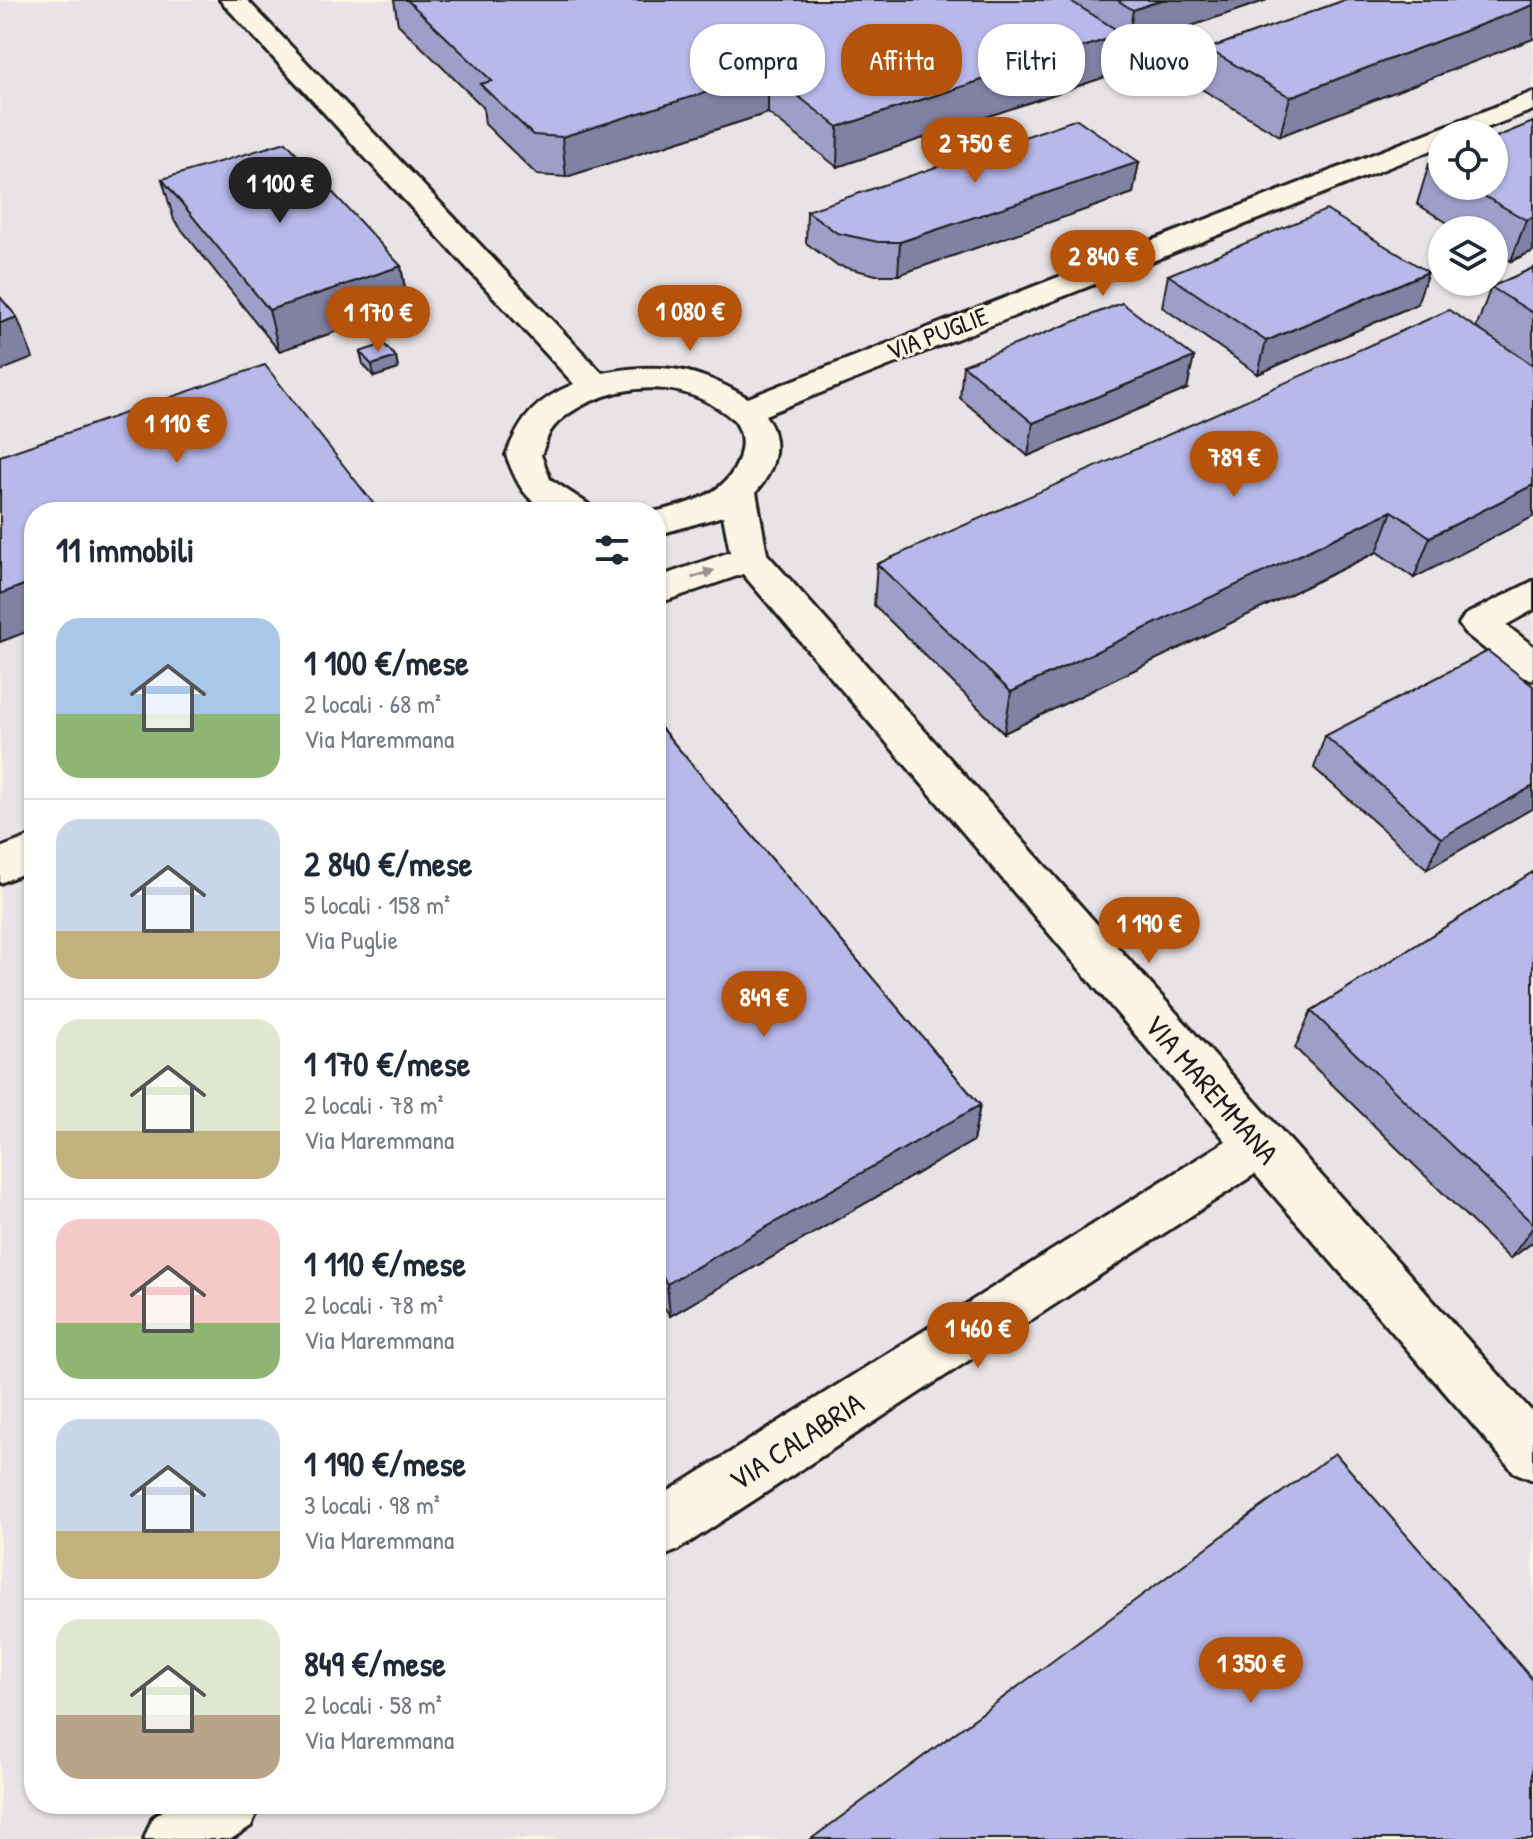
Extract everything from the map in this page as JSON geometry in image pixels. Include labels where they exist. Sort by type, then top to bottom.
[{"type":"street","points":[[233,0],[594,385]]},
{"type":"street","name":"VIA PUGLIE","points":[[1482,120],[1533,100]]},
{"type":"street","name":"VIA PUGLIE","points":[[745,411],[1428,141]]},
{"type":"street","points":[[558,502],[544,494],[533,481],[525,458],[529,435],[543,414],[567,396],[594,385],[633,377],[670,378],[717,391],[745,411],[760,437],[759,459],[738,490],[700,513],[666,521]]},
{"type":"street","name":"VIA MAREMMANA","points":[[738,490],[744,541],[750,558],[1260,1145],[1533,1453]]},
{"type":"street","points":[[666,587],[750,558]]},
{"type":"street","points":[[1533,594],[1478,624],[1533,666]]},
{"type":"street","points":[[0,866],[24,855]]},
{"type":"street","name":"VIA CALABRIA","points":[[666,1525],[1260,1145]]},
{"type":"street","points":[[175,1839],[214,1814]]},
{"type":"shaded area","points":[[0,0],[1533,0],[1533,1839],[0,1839]]},
{"type":"building","points":[[407,0],[1069,0],[1107,24],[1101,24],[1101,41],[1085,46],[1085,24],[978,24],[978,81],[962,87],[962,24],[841,24],[841,96],[933,96],[838,127],[798,96],[825,96],[825,24],[690,24],[690,96],[694,96],[562,137],[533,135],[480,84],[492,81]]},
{"type":"building","points":[[1117,0],[1162,0],[1133,10]]},
{"type":"building","points":[[1345,0],[1533,0],[1533,5],[1290,97],[1217,54],[1217,46]]},
{"type":"building","points":[[1077,119],[1139,162],[900,242],[878,242],[837,233],[807,211]]},
{"type":"building","points":[[1533,122],[1533,217],[1526,220],[1491,200],[1508,200],[1508,132]]},
{"type":"building","points":[[286,142],[401,266],[269,310],[162,179]]},
{"type":"building","points":[[1326,210],[1428,272],[1266,341],[1168,275]]},
{"type":"building","points":[[1533,268],[1533,313],[1506,296],[1508,296],[1508,279]]},
{"type":"building","points":[[0,297],[17,317],[0,323]]},
{"type":"building","points":[[1122,303],[1194,357],[1033,423],[963,365]]},
{"type":"building","points":[[1449,310],[1533,365],[1533,485],[1430,537],[1392,511],[1011,692],[877,564]]},
{"type":"building","points":[[384,344],[396,357],[372,365],[360,352]]},
{"type":"building","points":[[265,365],[372,502],[24,502],[24,585],[0,594],[0,456]]},
{"type":"building","points":[[1488,651],[1533,686],[1533,786],[1441,838],[1325,736]]},
{"type":"building","points":[[666,734],[980,1105],[666,1282]]},
{"type":"building","points":[[1533,872],[1533,1224],[1311,1011]]},
{"type":"building","points":[[1335,1453],[1533,1680],[1533,1839],[811,1839]]}]
